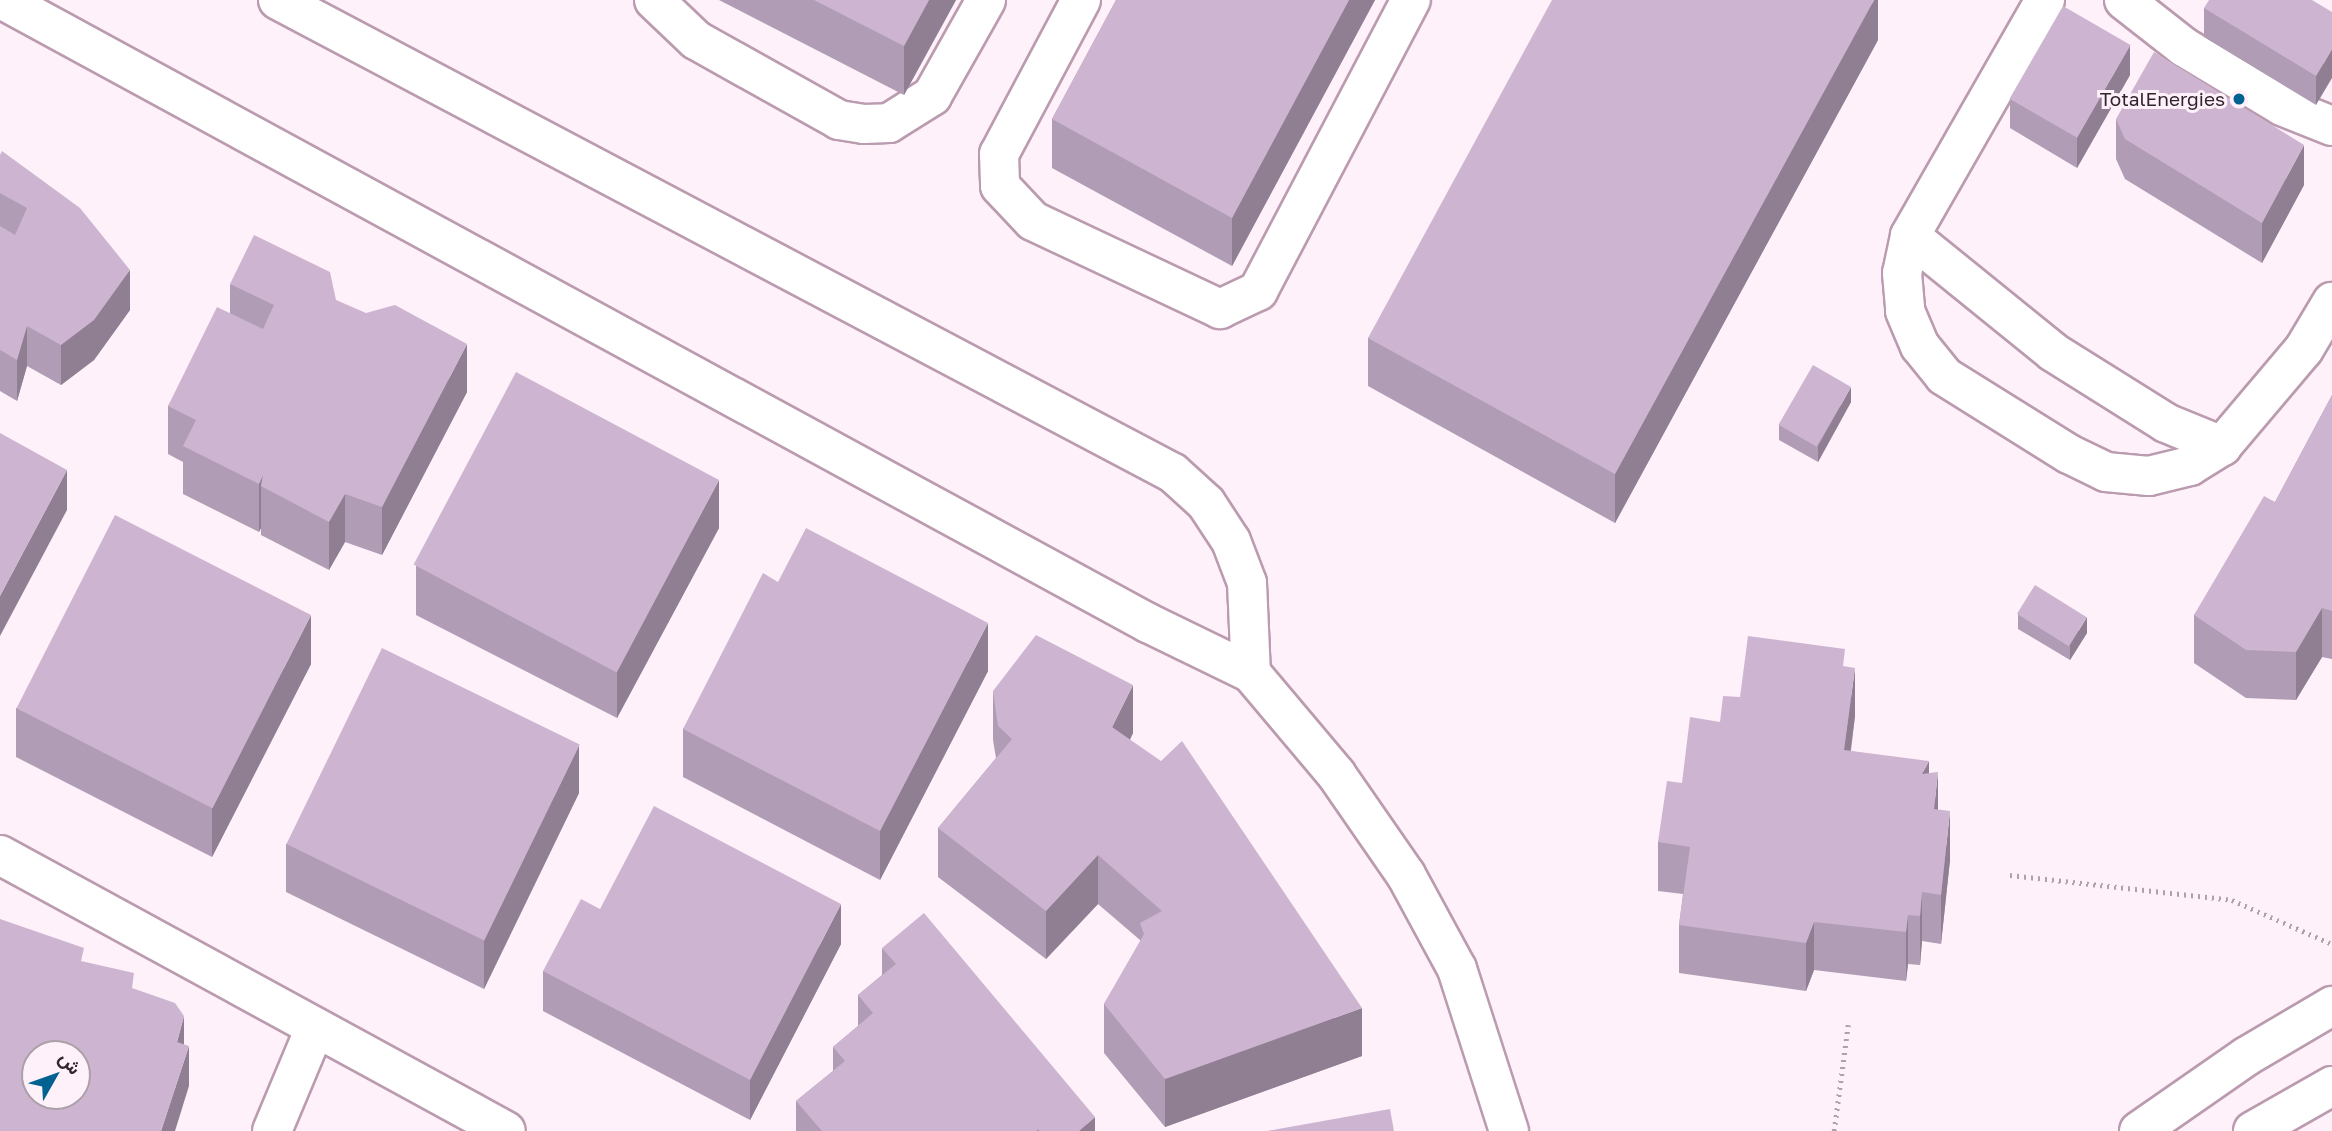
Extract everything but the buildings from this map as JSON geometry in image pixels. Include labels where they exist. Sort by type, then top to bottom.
[{"type":"street","points":[[3,0],[1148,623],[1251,673],[1336,774],[1406,875],[1457,969],[1509,1131]]},
{"type":"street","points":[[278,0],[1173,473],[1206,503],[1235,552],[1254,628],[1251,673]]},
{"type":"street","points":[[654,0],[696,40],[839,120],[864,124],[889,123],[932,96],[986,0]]},
{"type":"street","points":[[1081,0],[999,154],[1000,186],[1018,213],[1220,309],[1258,291],[1411,0]]},
{"type":"street","points":[[2045,0],[1910,236],[1902,273],[1905,311],[1920,346],[1954,383],[2106,472],[2149,476],[2190,466],[2221,446],[2273,389],[2332,302]]},
{"type":"street","points":[[2124,0],[2260,93],[2332,126]]},
{"type":"street","points":[[1910,236],[2053,352],[2166,423],[2221,446]]},
{"type":"street","points":[[0,855],[506,1131]]},
{"type":"street","points":[[2139,1131],[2247,1056],[2332,1006]]},
{"type":"street","points":[[272,1131],[315,1027]]},
{"type":"street","points":[[2253,1131],[2332,1086]]},
{"type":"path","points":[[2010,875],[2232,900],[2332,944]]},
{"type":"path","points":[[1834,1131],[1848,1025]]},
{"type":"place","name":"TotalEnergies","points":[[2239,99]]}]
